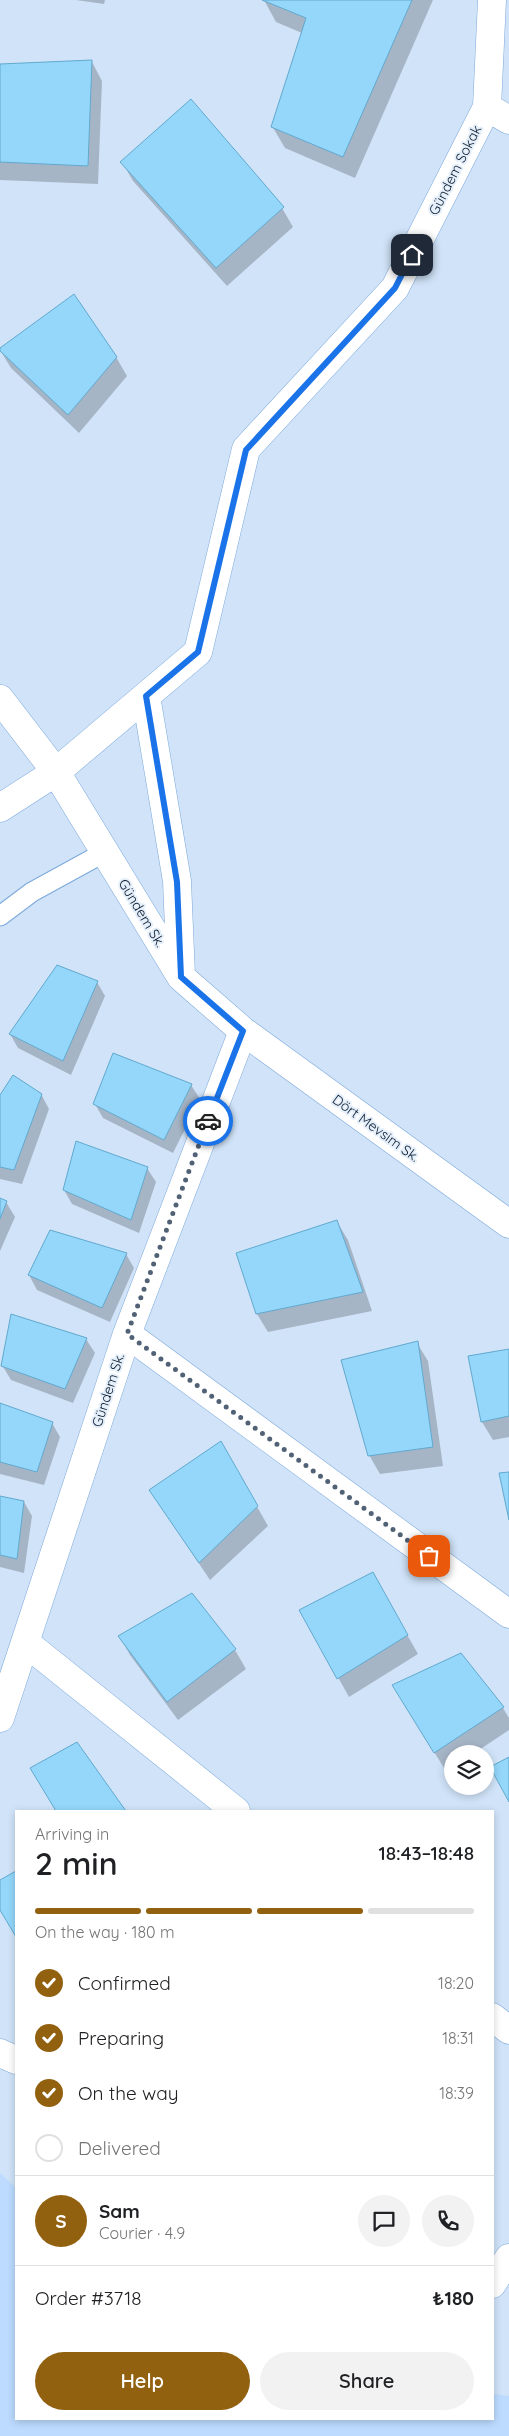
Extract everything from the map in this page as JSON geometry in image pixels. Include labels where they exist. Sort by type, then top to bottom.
[{"type":"street","name":"Gündem Sokak","points":[[0,808],[56,772],[198,652],[246,450],[395,288],[498,113],[492,0]]},
{"type":"street","points":[[146,696],[177,882],[181,977]]},
{"type":"street","name":"Gündem Sk.","points":[[0,699],[56,772],[181,977],[243,1031],[127,1334],[0,1718]]},
{"type":"street","name":"Dört Mevsim Sk.","points":[[243,1031],[509,1224]]},
{"type":"street","points":[[127,1334],[509,1614]]},
{"type":"street","points":[[26,1643],[235,1810]]},
{"type":"street","points":[[494,2019],[509,2030]]},
{"type":"street","points":[[0,2054],[15,2060]]},
{"type":"street","points":[[494,2281],[509,2258]]},
{"type":"lane","points":[[0,916],[32,892],[105,852]]},
{"type":"shaded area","points":[[0,2173],[15,2187],[15,2420],[494,2420],[494,2394],[509,2396],[509,2436],[0,2436]]},
{"type":"building","points":[[262,0],[412,0],[343,157],[271,127],[306,18]]},
{"type":"building","points":[[92,60],[88,166],[0,162],[0,64]]},
{"type":"building","points":[[191,99],[284,207],[216,268],[120,162]]},
{"type":"building","points":[[74,294],[117,357],[68,415],[0,351],[0,348]]},
{"type":"building","points":[[57,965],[98,981],[63,1061],[9,1034]]},
{"type":"building","points":[[113,1053],[192,1084],[164,1140],[93,1104]]},
{"type":"building","points":[[13,1075],[42,1094],[14,1170],[0,1167],[0,1095]]},
{"type":"building","points":[[76,1141],[148,1167],[131,1220],[63,1190]]},
{"type":"building","points":[[0,1198],[7,1201],[0,1219]]},
{"type":"building","points":[[337,1220],[363,1292],[256,1314],[236,1253]]},
{"type":"building","points":[[50,1230],[127,1253],[102,1308],[28,1275]]},
{"type":"building","points":[[11,1314],[87,1338],[65,1389],[1,1366]]},
{"type":"building","points":[[418,1341],[433,1447],[368,1456],[341,1360]]},
{"type":"building","points":[[509,1349],[509,1416],[481,1422],[468,1356]]},
{"type":"building","points":[[0,1403],[53,1422],[37,1472],[0,1462]]},
{"type":"building","points":[[221,1441],[258,1506],[199,1563],[149,1490]]},
{"type":"building","points":[[509,1472],[509,1520],[499,1473]]},
{"type":"building","points":[[0,1496],[24,1501],[17,1559],[0,1555]]},
{"type":"building","points":[[373,1572],[408,1635],[337,1679],[299,1610]]},
{"type":"building","points":[[192,1593],[236,1649],[167,1702],[118,1636]]},
{"type":"building","points":[[461,1653],[504,1707],[434,1753],[392,1685]]},
{"type":"building","points":[[77,1742],[125,1810],[55,1810],[30,1768]]},
{"type":"building","points":[[509,1757],[509,1802],[494,1774],[494,1765]]},
{"type":"building","points":[[15,1872],[15,1935],[0,1910],[0,1880]]},
{"type":"way so far","points":[[208,1121],[127,1334],[429,1556]]},
{"type":"route","points":[[208,1121],[243,1031],[181,977],[177,882],[146,696],[198,652],[246,450],[395,288],[412,255]]}]
